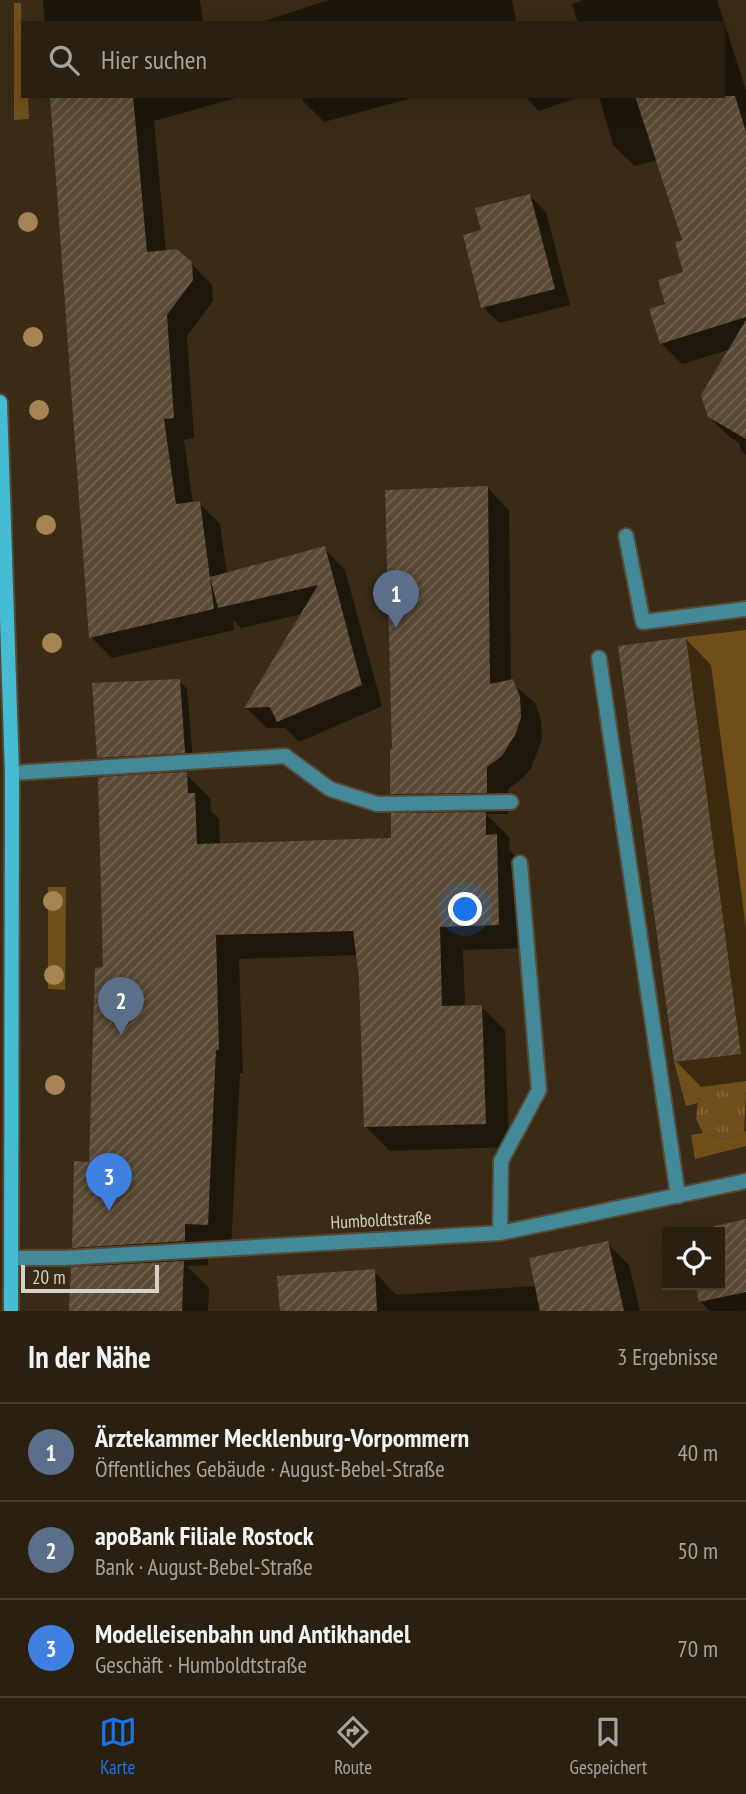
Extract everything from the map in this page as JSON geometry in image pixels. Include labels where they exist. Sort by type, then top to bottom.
[{"type":"main road","points":[[0,402],[12,773],[11,1311]]},
{"type":"street","points":[[626,536],[642,622],[746,609]]},
{"type":"street","points":[[599,658],[678,1196]]},
{"type":"street","points":[[12,773],[285,756],[330,789],[377,804],[511,802]]},
{"type":"street","points":[[500,1233],[501,1161],[539,1090],[520,863]]},
{"type":"street","name":"Humboldtstraße","points":[[13,1258],[65,1258],[500,1233],[746,1181]]},
{"type":"green space","points":[[14,3],[21,3],[21,98],[28,98],[29,119],[14,120]]},
{"type":"green space","points":[[746,630],[746,1094],[742,1089],[699,1095],[698,1103],[686,1106],[674,1062],[741,1053],[686,637]]},
{"type":"green space","points":[[48,887],[66,887],[65,990],[48,989]]},
{"type":"green space","points":[[715,1087],[742,1089],[746,1094],[744,1133],[723,1139],[703,1133],[696,1119],[699,1095]]},
{"type":"green space","points":[[746,1130],[746,1146],[695,1159],[691,1135],[703,1133],[723,1139]]},
{"type":"building","points":[[735,96],[746,132],[746,317],[660,344],[649,309],[665,304],[658,280],[683,272],[675,242],[682,240],[636,98]]},
{"type":"building","points":[[50,98],[133,98],[147,252],[177,249],[192,262],[193,280],[167,315],[174,418],[164,419],[176,504],[200,501],[214,609],[89,638]]},
{"type":"building","points":[[530,194],[555,289],[481,308],[463,235],[481,230],[475,208]]},
{"type":"building","points":[[746,320],[746,439],[708,417],[701,395]]},
{"type":"building","points":[[488,486],[490,684],[513,679],[520,697],[521,717],[516,733],[502,756],[487,767],[487,793],[390,794],[392,749],[385,490]]},
{"type":"building","points":[[325,546],[362,685],[277,722],[270,707],[244,708],[318,585],[218,608],[210,577]]},
{"type":"building","points":[[686,637],[741,1054],[674,1062],[618,646]]},
{"type":"building","points":[[180,679],[185,753],[97,758],[92,683]]},
{"type":"building","points":[[187,772],[188,793],[195,793],[197,844],[391,838],[391,813],[486,812],[486,835],[497,834],[499,925],[440,927],[442,1006],[482,1005],[486,1124],[364,1127],[359,977],[353,931],[216,935],[219,1050],[216,1050],[208,1225],[185,1224],[185,1241],[72,1248],[74,1161],[89,1162],[95,968],[103,967],[98,777]]},
{"type":"building","points":[[746,1219],[746,1292],[699,1302],[696,1290],[725,1290],[725,1227],[711,1227]]},
{"type":"building","points":[[608,1241],[624,1311],[540,1311],[529,1258]]},
{"type":"building","points":[[184,1261],[182,1311],[69,1311],[71,1267]]},
{"type":"building","points":[[375,1269],[377,1311],[280,1311],[277,1276]]},
{"type":"place","name":"Ärztekammer Mecklenburg-Vorpommern","points":[[396,628]]},
{"type":"place","name":"apoBank Filiale Rostock","points":[[121,1035]]},
{"type":"place","name":"Modelleisenbahn und Antikhandel","points":[[109,1211]]}]
